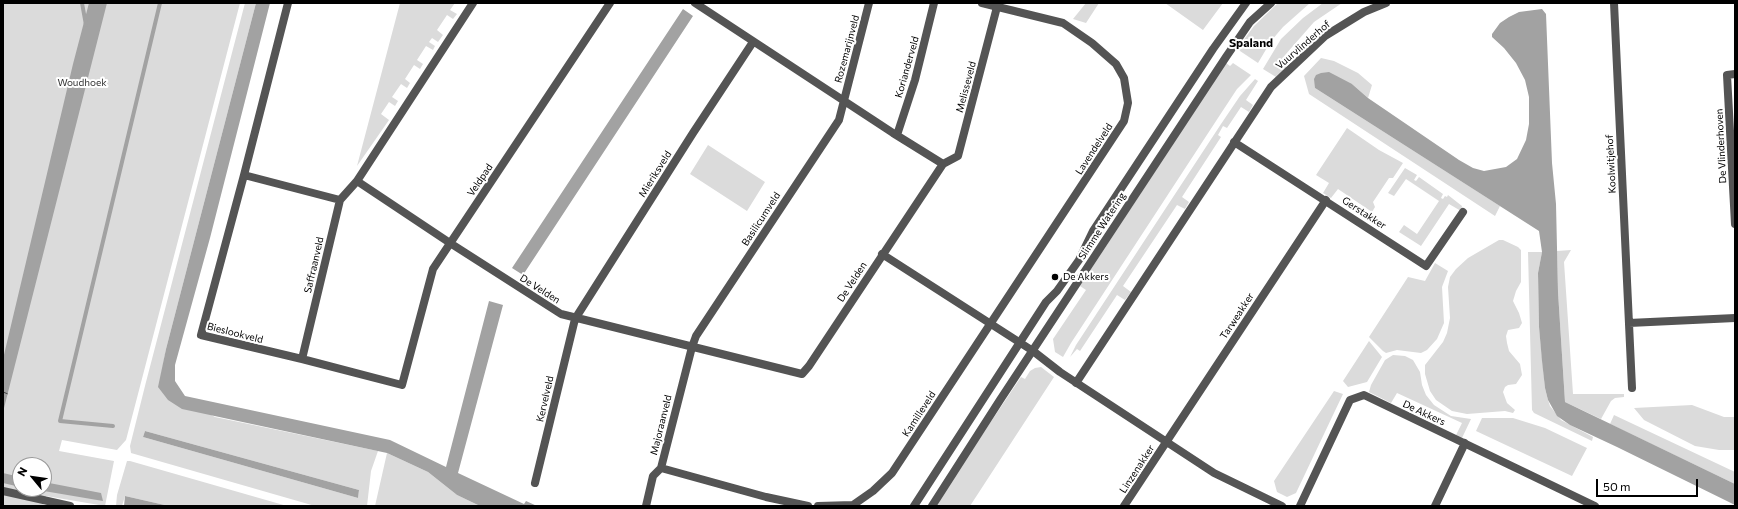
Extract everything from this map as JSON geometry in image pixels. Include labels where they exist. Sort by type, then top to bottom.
[{"type":"street","name":"Bieslookveld","points":[[288,3],[201,335],[402,385]]},
{"type":"street","points":[[357,181],[473,3]]},
{"type":"street","name":"Veldpad","points":[[402,385],[433,269],[610,3]]},
{"type":"street","points":[[695,3],[943,164]]},
{"type":"street","name":"Rozemarijnveld","points":[[844,101],[869,3]]},
{"type":"street","name":"Korianderveld","points":[[897,135],[915,80],[934,3]]},
{"type":"street","name":"Lavendelveld","points":[[982,3],[1063,23],[1092,43],[1116,64],[1124,78],[1128,103],[1124,121],[991,324]]},
{"type":"street","name":"Slimme Watering","points":[[914,506],[1046,302],[1057,291],[1075,265],[1092,230],[1246,3]]},
{"type":"street","name":"Vuurvlinderhof","points":[[1234,142],[1271,87],[1325,36],[1364,12],[1386,3]]},
{"type":"street","name":"Koolwitjehof","points":[[1614,3],[1632,388]]},
{"type":"street","name":"Slimme Watering","points":[[932,506],[1226,56],[1250,22],[1268,4]]},
{"type":"street","name":"Melisseveld","points":[[943,164],[958,156],[997,7]]},
{"type":"street","name":"Mieriksveld","points":[[575,318],[753,42]]},
{"type":"street","name":"De Vlinderhoven","points":[[1735,74],[1727,75],[1735,224]]},
{"type":"street","name":"Basilicumveld","points":[[692,347],[696,336],[839,120],[844,101]]},
{"type":"street","points":[[1076,383],[1234,142]]},
{"type":"street","name":"Gerstakker","points":[[1234,142],[1426,266],[1462,212]]},
{"type":"street","name":"De Velden","points":[[357,181],[561,314],[802,374],[809,366],[943,164]]},
{"type":"street","points":[[244,175],[340,200]]},
{"type":"street","name":"Saffraanveld","points":[[302,359],[340,200],[357,181]]},
{"type":"street","name":"Tarweakker","points":[[1166,442],[1326,200]]},
{"type":"street","points":[[882,254],[1033,351],[1076,383],[1214,474],[1282,506]]},
{"type":"street","name":"Kervelveld","points":[[535,483],[575,318]]},
{"type":"street","points":[[1629,323],[1735,318]]},
{"type":"street","name":"Kamilleveld","points":[[818,506],[853,505],[873,491],[892,473],[991,324]]},
{"type":"street","name":"Majoraanveld","points":[[646,506],[653,476],[661,468],[692,347]]},
{"type":"street","name":"De Akkers","points":[[1300,506],[1350,400],[1364,395],[1595,506]]},
{"type":"street","name":"Linzenakker","points":[[1124,506],[1166,442]]},
{"type":"street","points":[[1435,506],[1464,443]]},
{"type":"street","points":[[661,468],[766,497],[808,506]]},
{"type":"street","points":[[3,492],[70,506]]},
{"type":"green space","name":"Woudhoek","points":[[3,3],[240,3],[126,440],[117,450],[62,440],[59,451],[114,461],[105,506],[52,497],[52,457],[12,457],[12,497],[46,497],[43,506],[3,506]]},
{"type":"green space","points":[[245,3],[256,3],[166,349],[159,387],[215,417],[378,451],[371,471],[367,506],[315,506],[131,453],[130,446]],"holes":[[[145,431],[359,490],[358,498],[143,437]]]},
{"type":"green space","points":[[400,3],[455,3],[450,10],[457,14],[453,19],[447,15],[437,30],[443,35],[438,42],[432,38],[429,42],[435,46],[433,50],[426,46],[417,60],[423,64],[420,69],[414,65],[405,79],[410,83],[407,88],[401,84],[392,97],[398,101],[395,106],[389,102],[381,114],[389,120],[357,166]]},
{"type":"green space","points":[[1086,3],[1099,3],[1086,23],[1073,19]]},
{"type":"green space","points":[[1165,3],[1223,3],[1203,30]]},
{"type":"green space","points":[[1278,3],[1310,3],[1283,27],[1271,41],[1258,63],[1237,49],[1254,26]]},
{"type":"green space","points":[[1323,3],[1342,3],[1314,22],[1279,62],[1287,67],[1276,77],[1263,69],[1281,39],[1303,18]]},
{"type":"green space","points":[[1321,58],[1334,61],[1358,73],[1372,85],[1368,98],[1352,84],[1315,88],[1500,206],[1495,216],[1309,94],[1304,76]]},
{"type":"green space","points":[[1226,63],[1230,66],[1233,63],[1251,75],[1237,89],[1063,357],[1055,352],[1053,339],[1086,290],[1080,286]]},
{"type":"green space","points":[[1255,79],[1258,81],[1246,100],[1253,105],[1249,112],[1241,107],[1227,128],[1223,126],[1218,135],[1221,137],[1182,197],[1189,202],[1185,209],[1177,205],[1123,286],[1131,292],[1125,300],[1117,295],[1080,351],[1077,349],[1070,357],[1076,345],[1221,124],[1240,96]]},
{"type":"green space","points":[[1347,128],[1379,150],[1403,163],[1393,178],[1389,178],[1373,202],[1375,207],[1372,212],[1338,189],[1331,198],[1323,193],[1329,183],[1316,175]]},
{"type":"green space","points":[[708,145],[765,182],[747,211],[690,174]]},
{"type":"green space","points":[[1405,168],[1417,175],[1414,180],[1416,181],[1419,177],[1443,194],[1441,198],[1443,199],[1448,195],[1462,206],[1461,211],[1449,204],[1421,246],[1399,232],[1404,225],[1417,234],[1439,201],[1406,179],[1394,196],[1388,193]]},
{"type":"green space","points":[[1499,240],[1503,240],[1521,250],[1521,282],[1513,301],[1522,323],[1519,328],[1508,330],[1506,336],[1509,351],[1520,364],[1522,375],[1516,384],[1508,385],[1505,387],[1503,392],[1507,403],[1515,410],[1513,413],[1505,411],[1467,414],[1452,411],[1436,400],[1430,391],[1425,374],[1425,365],[1443,342],[1447,333],[1450,318],[1448,287],[1450,277],[1468,258]]},
{"type":"green space","points":[[1571,250],[1564,262],[1573,394],[1624,394],[1624,397],[1615,398],[1611,401],[1601,419],[1565,402],[1557,251]]},
{"type":"green space","points":[[1528,252],[1542,252],[1538,273],[1539,327],[1545,388],[1550,406],[1561,420],[1593,437],[1592,441],[1534,413],[1532,410]]},
{"type":"green space","points":[[1435,263],[1448,271],[1442,287],[1444,323],[1437,339],[1427,350],[1421,353],[1397,350],[1386,353],[1369,337],[1408,277],[1425,281]]},
{"type":"green space","points":[[1369,341],[1382,357],[1367,382],[1348,387],[1343,381]]},
{"type":"green space","points":[[1393,355],[1405,356],[1413,360],[1420,372],[1422,385],[1426,395],[1434,405],[1451,416],[1471,419],[1462,438],[1456,435],[1462,423],[1397,393],[1391,403],[1369,392],[1371,385],[1385,360]]},
{"type":"green space","points":[[1041,367],[1054,377],[970,506],[937,506],[943,493],[1021,377],[1025,379],[1030,371]]},
{"type":"green space","points":[[1334,391],[1343,394],[1296,493],[1287,497],[1277,492],[1274,481]]},
{"type":"green space","points":[[1692,405],[1724,417],[1735,417],[1735,450],[1719,450],[1695,446],[1644,420],[1634,408]]},
{"type":"green space","points":[[1614,415],[1735,472],[1735,484],[1610,424]]},
{"type":"green space","points":[[1482,418],[1513,418],[1545,428],[1587,448],[1572,476],[1476,431]]},
{"type":"green space","points":[[387,453],[428,472],[457,495],[480,506],[375,506]]},
{"type":"green space","points":[[127,461],[287,506],[169,506],[125,496],[122,506],[116,506],[117,495]]},
{"type":"shaded area","points":[[89,3],[107,3],[3,412],[3,359],[73,64]]},
{"type":"shaded area","points":[[256,3],[270,3],[210,238],[175,365],[175,381],[185,396],[390,440],[446,467],[489,301],[503,305],[458,473],[524,504],[526,501],[537,506],[480,506],[457,495],[428,472],[387,453],[182,409],[168,400],[158,387],[166,349]]},
{"type":"shaded area","points":[[683,9],[693,16],[523,275],[512,268]]},
{"type":"shaded area","points":[[1542,9],[1546,14],[1552,163],[1556,204],[1558,292],[1565,402],[1735,484],[1735,505],[1570,425],[1557,416],[1548,400],[1542,361],[1539,327],[1538,273],[1542,252],[1539,231],[1315,88],[1314,79],[1316,75],[1329,72],[1352,84],[1368,98],[1473,168],[1484,171],[1506,167],[1517,159],[1526,140],[1529,124],[1529,97],[1525,80],[1516,63],[1504,48],[1492,37],[1492,34],[1500,23],[1519,12]]},
{"type":"shaded area","points":[[145,431],[359,490],[358,498],[143,437]]},
{"type":"shaded area","points":[[3,473],[12,475],[12,485],[3,483]]},
{"type":"shaded area","points":[[52,484],[101,493],[103,501],[52,492]]},
{"type":"shaded area","points":[[125,496],[169,506],[124,506]]},
{"type":"waterway","points":[[82,3],[86,25]]},
{"type":"waterway","points":[[113,426],[60,421],[160,3]]},
{"type":"ferry route","points":[[3,392],[8,394]]},
{"type":"place","name":"De Akkers","points":[[1055,277]]},
{"type":"district","name":"Spaland","points":[[1251,43]]}]
